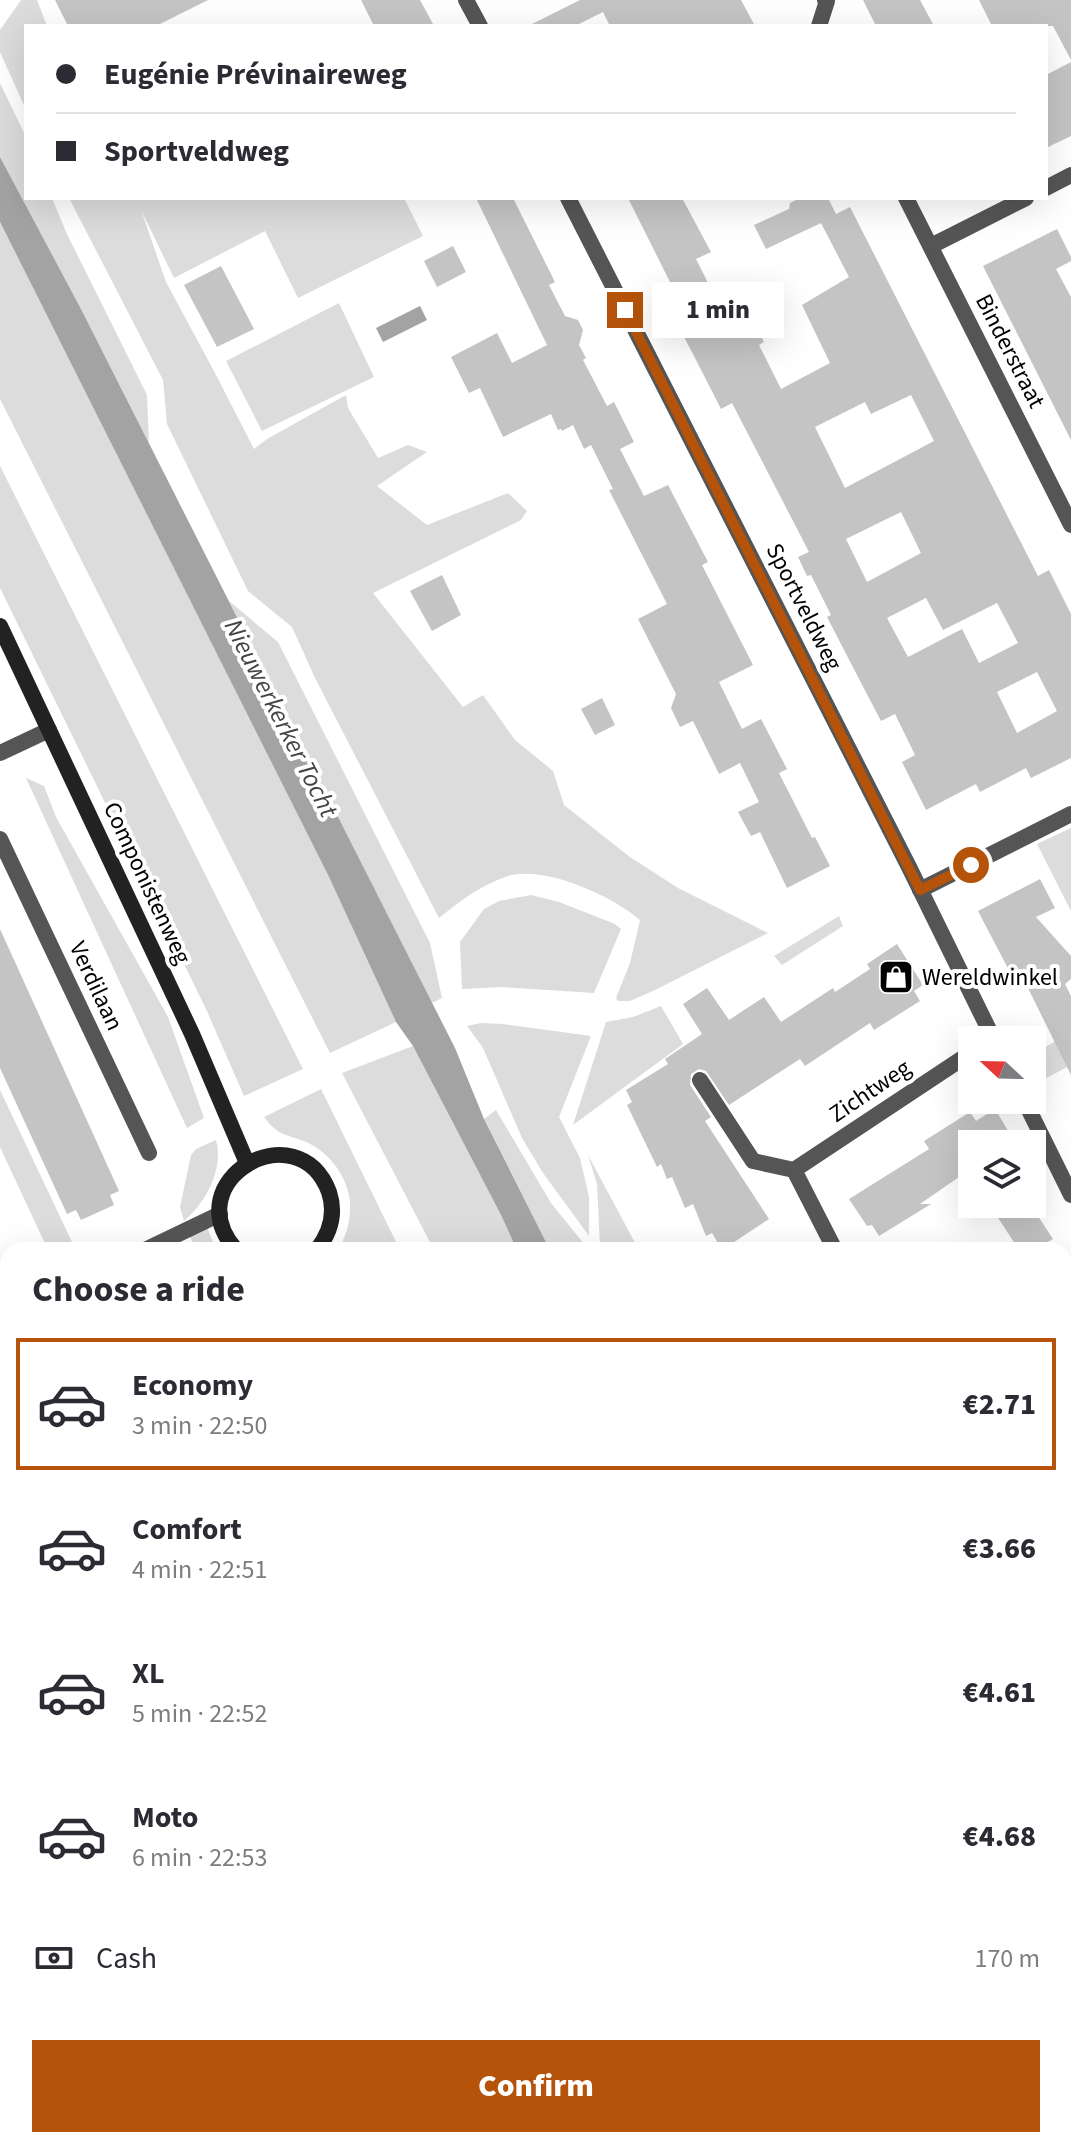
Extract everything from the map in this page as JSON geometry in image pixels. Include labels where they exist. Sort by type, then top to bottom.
[{"type":"main road","name":"Componistenweg","points":[[0,626],[192,1034],[247,1163]]},
{"type":"main road","points":[[231,1242],[223,1229],[220,1214],[221,1199],[227,1185],[247,1163],[263,1156],[281,1155],[298,1159],[325,1182],[331,1199],[332,1216],[328,1234],[322,1242]]},
{"type":"street","points":[[466,0],[479,24]]},
{"type":"street","points":[[820,24],[827,0]]},
{"type":"street","points":[[1048,187],[1071,175]]},
{"type":"street","name":"Sportveldweg","points":[[569,200],[920,890],[986,1026]]},
{"type":"street","name":"Binderstraat","points":[[907,200],[1064,492],[1071,525]]},
{"type":"street","points":[[931,246],[1022,200]]},
{"type":"street","points":[[0,753],[49,730]]},
{"type":"street","points":[[920,890],[1071,814]]},
{"type":"street","name":"Verdilaan","points":[[0,839],[149,1153]]},
{"type":"street","name":"Zichtweg","points":[[794,1170],[958,1061]]},
{"type":"street","points":[[700,1080],[753,1161],[794,1170],[831,1242]]},
{"type":"street","points":[[1031,1114],[1071,1195]]},
{"type":"street","points":[[162,1242],[220,1214]]},
{"type":"shaded area","points":[[21,0],[37,0],[46,24],[24,24],[24,106],[0,52],[0,30]]},
{"type":"shaded area","points":[[0,83],[24,133],[24,200],[53,200],[147,395],[149,443],[81,309],[0,157]]},
{"type":"shaded area","points":[[70,200],[405,200],[423,236],[298,298],[265,231],[174,278],[141,210],[166,282],[254,449],[346,395],[348,408],[378,458],[408,445],[427,452],[377,486],[427,525],[508,493],[527,511],[521,520],[373,593],[463,707],[483,695],[515,740],[553,771],[564,805],[630,857],[678,888],[768,933],[653,991],[630,1001],[618,1001],[616,998],[630,963],[640,920],[596,893],[540,875],[508,876],[480,889],[439,918],[315,678],[292,627],[248,591],[167,424],[163,380]]},
{"type":"shaded area","points":[[0,222],[329,877],[396,1022],[330,1053],[0,399]]},
{"type":"shaded area","points":[[339,303],[374,377],[262,431],[226,361]]},
{"type":"shaded area","points":[[0,466],[303,1069],[244,1096],[206,1009],[0,588]]},
{"type":"shaded area","points":[[229,601],[278,642],[430,943],[442,998],[432,1003]]},
{"type":"shaded area","points":[[26,778],[44,786],[56,817],[168,1017],[204,1118],[187,1128]]},
{"type":"shaded area","points":[[1071,828],[1071,911],[1037,844]]},
{"type":"shaded area","points":[[531,895],[559,902],[621,929],[594,993],[502,987],[462,989],[460,942],[484,909],[499,901]]},
{"type":"shaded area","points":[[839,916],[843,926],[782,965],[774,956]]},
{"type":"shaded area","points":[[661,1006],[683,1044],[573,1125],[606,1022],[633,1017]]},
{"type":"shaded area","points":[[481,1023],[591,1036],[559,1117],[580,1158],[589,1197],[589,1236],[543,1173],[522,1138],[483,1048],[467,1026]]},
{"type":"shaded area","points":[[1071,1033],[1071,1065],[1046,1078],[1046,1046]]},
{"type":"shaded area","points":[[413,1046],[513,1242],[430,1242],[342,1073]]},
{"type":"shaded area","points":[[321,1089],[396,1242],[343,1242],[349,1222],[350,1203],[347,1186],[339,1170],[321,1151],[278,1131],[264,1117]]},
{"type":"shaded area","points":[[0,1090],[72,1242],[44,1242],[0,1147]]},
{"type":"shaded area","points":[[496,1110],[551,1203],[583,1242],[546,1242],[484,1119]]},
{"type":"shaded area","points":[[216,1140],[217,1162],[211,1184],[206,1195],[184,1221],[180,1207],[191,1155],[196,1149]]},
{"type":"shaded area","points":[[588,1155],[635,1242],[600,1242],[597,1184]]},
{"type":"shaded area","points":[[207,1227],[213,1242],[192,1242],[189,1235]]},
{"type":"water","name":"Nieuwerkerker Tocht","points":[[0,157],[81,309],[455,1048],[484,1119],[546,1242],[513,1242],[413,1046],[396,1022],[329,877],[0,222]]},
{"type":"water","points":[[420,306],[427,320],[383,342],[376,328]]},
{"type":"building","points":[[55,0],[208,0],[160,24],[67,24]]},
{"type":"building","points":[[361,0],[420,0],[433,24],[373,24]]},
{"type":"building","points":[[580,0],[741,0],[754,24],[609,24],[603,12],[579,24],[532,24]]},
{"type":"building","points":[[863,0],[920,0],[933,24],[875,24]]},
{"type":"building","points":[[979,0],[1071,0],[1071,60],[1053,26],[991,24]]},
{"type":"building","points":[[1071,62],[1071,136],[1048,147],[1048,74]]},
{"type":"building","points":[[477,200],[514,200],[555,282],[549,285],[565,316],[578,320],[583,330],[579,345],[586,358],[583,360],[607,406],[614,402],[634,442],[620,449],[644,496],[668,485],[708,562],[702,565],[753,665],[719,682],[742,729],[761,719],[787,769],[779,773],[830,866],[787,888],[760,832],[751,836],[738,812],[759,802],[740,763],[719,774],[693,721],[680,727],[671,708],[676,694],[638,619],[667,604],[609,490],[613,489],[591,445],[584,449],[573,425],[558,430],[551,414],[503,437],[480,388],[469,393],[451,357],[497,333],[512,363],[547,345]]},
{"type":"building","points":[[629,200],[683,200],[711,252],[696,259],[726,319],[729,317],[731,320],[748,311],[764,342],[759,345],[781,389],[830,363],[802,305],[849,277],[821,223],[766,249],[754,225],[789,209],[790,203],[796,200],[829,200],[836,214],[850,207],[1038,576],[1049,570],[1071,614],[1071,758],[1031,778],[1026,768],[980,792],[976,784],[926,810],[902,762],[915,755],[895,714],[881,721],[827,617],[831,615],[811,575],[807,576],[798,557],[809,552],[732,403],[721,409],[684,337],[695,332]],"holes":[[[911,395],[934,441],[845,488],[815,427],[865,402],[871,414]],[[901,512],[921,553],[867,582],[846,539]],[[926,598],[943,630],[997,603],[1018,643],[979,663],[962,629],[908,657],[887,618]],[[1037,672],[1057,711],[1017,733],[997,692]]]},
{"type":"building","points":[[1057,229],[1071,257],[1071,261],[1056,269],[1071,297],[1071,440],[983,266]]},
{"type":"building","points":[[453,246],[466,272],[437,287],[424,261]]},
{"type":"building","points":[[221,266],[254,329],[217,347],[184,285]]},
{"type":"building","points":[[442,575],[461,615],[432,631],[410,591]]},
{"type":"building","points":[[602,698],[615,725],[595,735],[581,709]]},
{"type":"building","points":[[1040,879],[1055,908],[1036,917],[1071,956],[1071,979],[1065,984],[1071,996],[1071,1075],[1022,976],[1014,980],[978,911]]},
{"type":"building","points":[[0,929],[119,1191],[110,1195],[114,1205],[81,1220],[76,1210],[67,1214],[0,1068]]},
{"type":"building","points":[[897,944],[923,985],[914,991],[920,1001],[874,1030],[870,1023],[805,1066],[800,1059],[729,1105],[706,1071],[699,1069],[691,1074],[690,1085],[711,1117],[705,1121],[769,1219],[734,1242],[717,1242],[712,1233],[706,1236],[693,1204],[685,1208],[672,1177],[667,1179],[661,1164],[657,1167],[627,1105],[632,1102],[626,1090],[668,1064],[665,1059],[702,1034],[683,1004],[707,988],[729,1020],[764,997],[781,1022],[833,988],[835,992],[870,969],[867,964]]},
{"type":"building","points":[[967,1114],[971,1114],[976,1121],[987,1114],[998,1114],[1008,1130],[958,1130],[958,1178],[920,1204],[931,1204],[879,1236],[872,1225],[867,1226],[849,1199],[929,1149],[924,1141]]},
{"type":"building","points":[[998,1218],[1039,1218],[1053,1239],[1048,1242],[1014,1242]]},
{"type":"place","name":"Wereldwinkel","points":[[896,977]]},
{"type":"route","points":[[625,310],[920,890],[971,865]]}]
